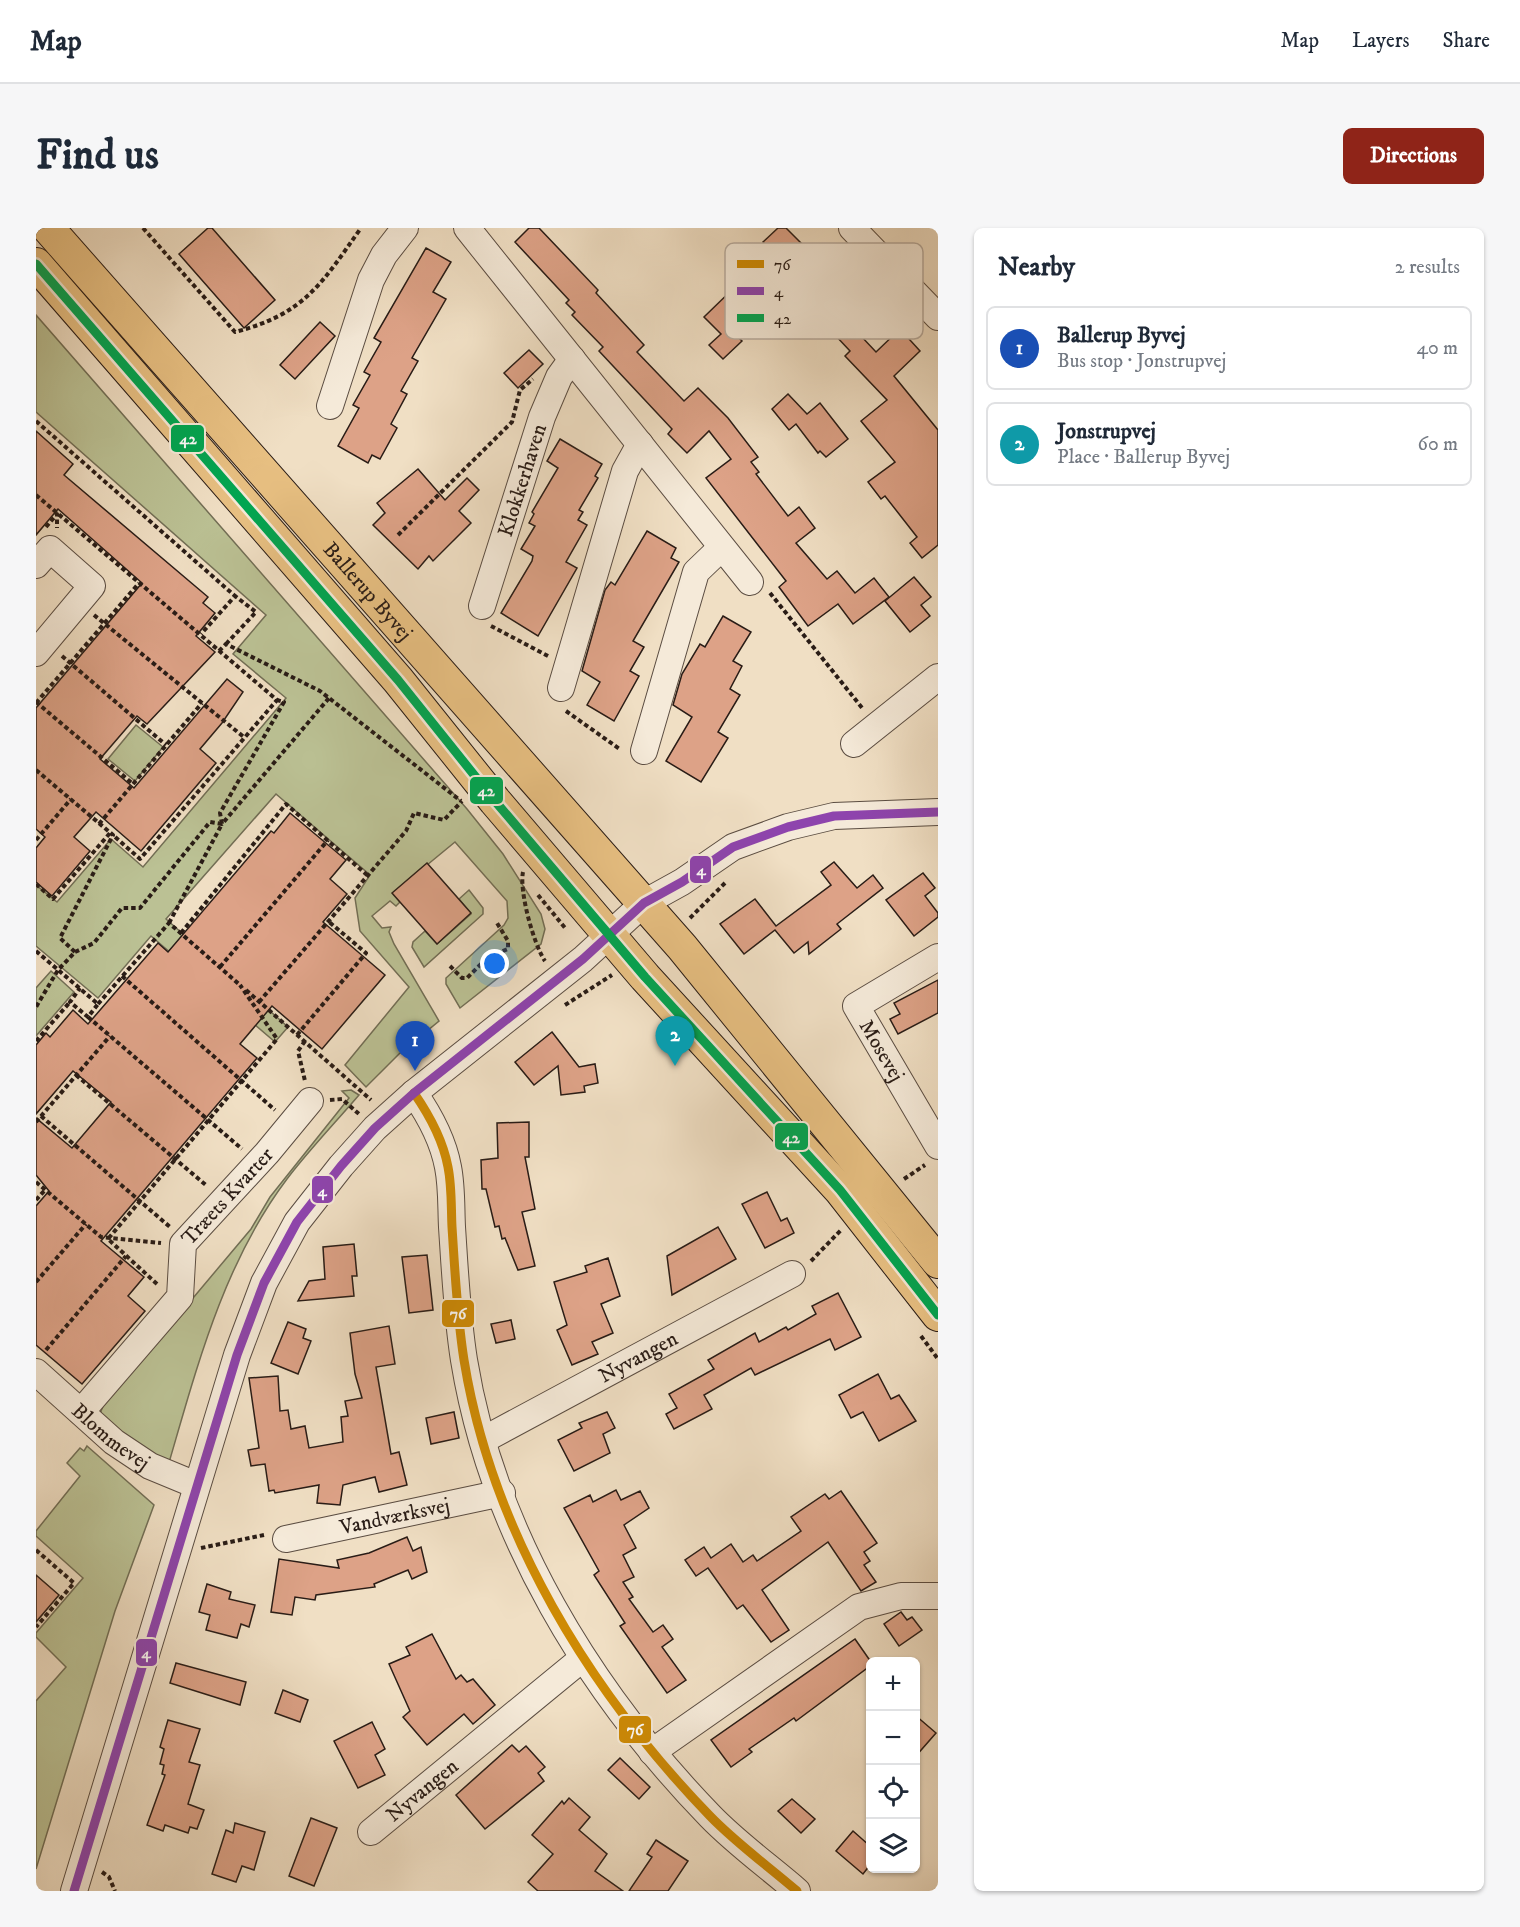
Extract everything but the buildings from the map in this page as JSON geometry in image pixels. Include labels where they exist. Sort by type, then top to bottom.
[{"type":"main road","name":"Ballerup Byvej","points":[[48,228],[644,903],[938,1262]]},
{"type":"main road","name":"Ballerup Byvej","points":[[36,264],[390,671],[495,801],[609,934],[840,1190],[938,1315]]},
{"type":"street","points":[[330,406],[371,280],[384,255],[405,228]]},
{"type":"street","points":[[467,228],[750,582]]},
{"type":"street","points":[[852,228],[866,243]]},
{"type":"street","points":[[923,301],[938,317]]},
{"type":"street","name":"Klokkerhaven","points":[[482,606],[542,417],[559,377],[572,359]]},
{"type":"street","points":[[564,677],[625,471],[640,444]]},
{"type":"street","points":[[644,751],[696,572],[721,548]]},
{"type":"street","points":[[36,565],[50,549],[92,586],[36,653]]},
{"type":"street","points":[[854,744],[938,677]]},
{"type":"street","points":[[74,1891],[237,1355],[264,1283],[297,1222],[382,1122],[414,1093],[557,979],[644,903],[682,882],[733,847],[788,827],[834,816],[938,812]]},
{"type":"street","name":"Mosevej","points":[[934,1154],[856,1006],[938,957]]},
{"type":"street","points":[[414,1093],[433,1120],[448,1168],[458,1318],[467,1380],[483,1440],[536,1579],[615,1708],[711,1818],[797,1891]]},
{"type":"street","name":"Træets Kvarter","points":[[81,1412],[180,1297],[183,1244],[310,1101]]},
{"type":"street","name":"Nyvangen","points":[[483,1440],[792,1274]]},
{"type":"street","name":"Blommevej","points":[[41,1361],[81,1412],[114,1442],[150,1466],[196,1485]]},
{"type":"street","name":"Vandværksvej","points":[[286,1539],[502,1493]]},
{"type":"street","points":[[652,1752],[859,1607],[901,1596],[938,1596]]},
{"type":"street","name":"Nyvangen","points":[[371,1832],[583,1658]]},
{"type":"path","points":[[143,228],[235,332],[263,325],[290,311],[322,284],[361,228]]},
{"type":"path","points":[[398,535],[512,422],[520,390],[535,377]]},
{"type":"path","points":[[36,421],[256,612],[219,651]]},
{"type":"path","points":[[36,495],[219,651],[278,700],[284,702],[220,813],[222,824]]},
{"type":"path","points":[[750,582],[769,592],[876,726]]},
{"type":"path","points":[[133,784],[36,702],[139,583]]},
{"type":"path","points":[[201,634],[235,596]]},
{"type":"path","points":[[78,603],[245,738]]},
{"type":"path","points":[[482,606],[481,617],[489,625],[564,677],[563,708],[582,723],[615,743],[626,755],[640,761],[644,751]]},
{"type":"path","points":[[226,644],[320,691],[457,800],[473,802]]},
{"type":"path","points":[[70,663],[166,745]]},
{"type":"path","points":[[88,1017],[169,922],[222,824],[329,698]]},
{"type":"path","points":[[36,770],[140,859],[278,700]]},
{"type":"path","points":[[99,824],[202,703]]},
{"type":"path","points":[[36,840],[70,799]]},
{"type":"path","points":[[259,1002],[406,831],[414,813],[444,820],[462,801]]},
{"type":"path","points":[[180,933],[286,804],[367,875]]},
{"type":"path","points":[[36,1007],[58,970],[75,952],[94,943],[122,908],[140,908],[210,822],[222,824]]},
{"type":"path","points":[[75,952],[60,938],[112,834]]},
{"type":"path","points":[[36,884],[53,899],[112,834]]},
{"type":"path","points":[[220,967],[328,840]]},
{"type":"path","points":[[523,871],[522,894],[534,932],[535,948],[557,979]]},
{"type":"path","points":[[297,1035],[366,953],[328,921]]},
{"type":"path","points":[[169,922],[304,1041],[382,1122]]},
{"type":"path","points":[[450,966],[462,978],[467,978],[488,957],[508,950],[508,941],[497,922]]},
{"type":"path","points":[[36,951],[98,1004]]},
{"type":"path","points":[[122,976],[291,1124]]},
{"type":"path","points":[[108,1239],[277,1039],[240,985]]},
{"type":"path","points":[[36,1041],[80,988]]},
{"type":"path","points":[[70,1002],[258,1162]]},
{"type":"path","points":[[36,1122],[110,1036]]},
{"type":"path","points":[[304,1041],[298,1051],[310,1101],[342,1099],[382,1122]]},
{"type":"path","points":[[76,1075],[223,1200]]},
{"type":"path","points":[[41,1116],[171,1228],[183,1244]]},
{"type":"path","points":[[903,1179],[934,1154]]},
{"type":"path","points":[[36,1182],[86,1224],[108,1239],[159,1285]]},
{"type":"path","points":[[36,1200],[45,1190]]},
{"type":"path","points":[[36,1282],[86,1224]]},
{"type":"path","points":[[816,1257],[835,1236]]},
{"type":"path","points":[[108,1239],[183,1244]]},
{"type":"path","points":[[41,1361],[126,1256]]},
{"type":"path","points":[[180,1545],[202,1548],[277,1532],[286,1539]]},
{"type":"path","points":[[36,1550],[74,1583],[36,1628]]},
{"type":"green space","points":[[36,315],[467,809],[503,854],[541,914],[545,929],[541,944],[460,1008],[446,984],[446,978],[504,925],[508,918],[507,901],[455,842],[393,893],[400,902],[396,906],[390,901],[372,916],[382,928],[391,927],[389,932],[394,944],[439,1021],[399,1054],[366,1087],[345,1065],[409,987],[360,931],[355,898],[370,875],[276,794],[166,919],[288,1027],[275,1042],[151,936],[98,998],[36,946],[36,885],[57,902],[111,839],[143,867],[286,698],[233,654],[266,615],[36,412]]},
{"type":"green space","points":[[136,725],[163,747],[135,781],[108,759]]},
{"type":"green space","points":[[469,890],[483,908],[483,914],[424,967],[412,947],[413,942],[425,931],[437,944],[471,914],[459,899]]},
{"type":"green space","points":[[51,971],[74,992],[36,1036],[36,988]]},
{"type":"green space","points":[[351,1090],[359,1095],[287,1179],[245,1246],[214,1317],[168,1466],[102,1420],[101,1411],[104,1404],[251,1229],[270,1197],[349,1098],[342,1091]]},
{"type":"green space","points":[[87,1446],[154,1505],[115,1611],[36,1869],[36,1701],[66,1667],[36,1637],[36,1633],[83,1578],[36,1536],[36,1531],[80,1476],[67,1463],[80,1448],[84,1451]]},
{"type":"transit line","name":"42","points":[[36,264],[398,680],[495,801],[645,977],[840,1190],[938,1315]]},
{"type":"transit line","name":"4","points":[[74,1891],[237,1355],[264,1283],[297,1222],[341,1166],[375,1128],[414,1093],[583,959],[644,903],[682,882],[733,847],[788,827],[834,816],[938,812]]},
{"type":"transit line","name":"76","points":[[414,1093],[435,1128],[446,1157],[450,1182],[456,1294],[464,1360],[478,1424],[497,1487],[522,1548],[552,1606],[587,1663],[625,1717],[666,1768],[710,1816],[797,1891]]},
{"type":"place","name":"Jonstrupvej","points":[[675,1066]]},
{"type":"place","name":"Ballerup Byvej","points":[[415,1071]]}]
